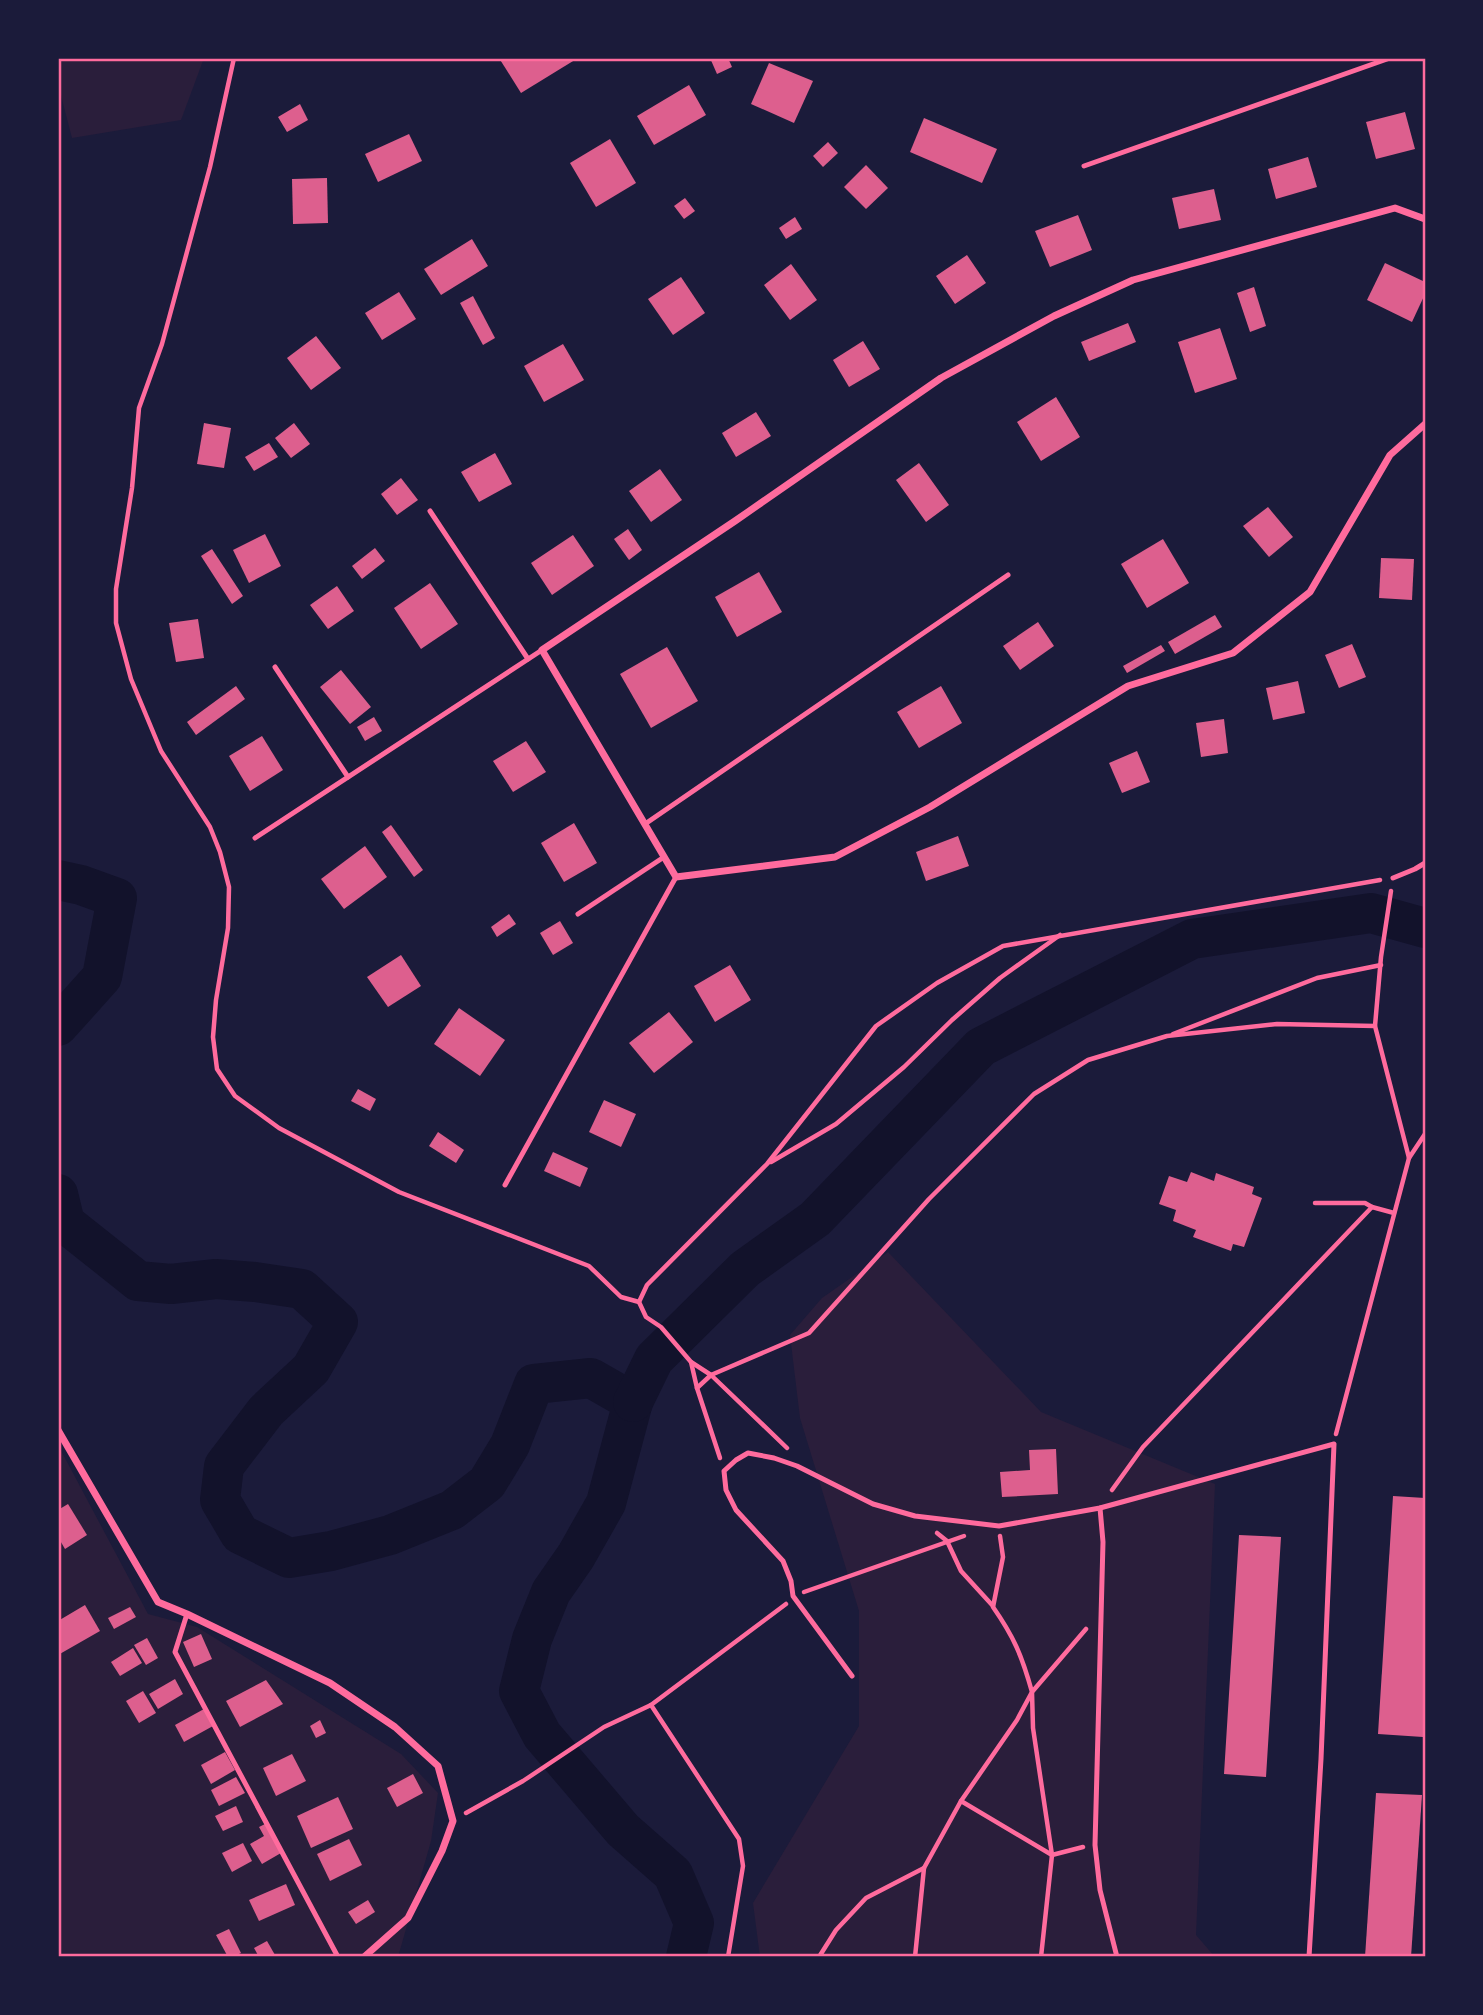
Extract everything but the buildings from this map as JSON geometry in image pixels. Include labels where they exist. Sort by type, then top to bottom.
[{"type":"street","points":[[1425,219],[1395,208],[1133,281],[1054,316],[941,378],[735,521],[542,650],[676,877],[835,857],[930,807],[1128,686],[1233,653],[1310,592],[1390,454],[1425,424]]},
{"type":"street","points":[[58,1430],[158,1602],[330,1683],[395,1727],[438,1766],[453,1821],[442,1851],[408,1918],[364,1957]]},
{"type":"lane","points":[[1084,166],[1390,58]]},
{"type":"lane","points":[[430,512],[528,659]]},
{"type":"lane","points":[[645,824],[1008,575]]},
{"type":"lane","points":[[255,838],[542,650]]},
{"type":"lane","points":[[275,667],[348,776]]},
{"type":"lane","points":[[578,914],[664,857]]},
{"type":"lane","points":[[1392,877],[1415,870],[1425,863]]},
{"type":"lane","points":[[505,1185],[676,877]]},
{"type":"lane","points":[[852,1676],[793,1596],[791,1581],[783,1561],[736,1510],[726,1490],[724,1471],[748,1453],[797,1466],[873,1504],[915,1516],[999,1525],[1100,1508],[1334,1444],[1321,1759],[1309,1957]]},
{"type":"lane","points":[[1100,1508],[1103,1542],[1095,1845],[1100,1890],[1117,1957]]},
{"type":"lane","points":[[187,1614],[174,1651],[338,1957]]},
{"type":"path","points":[[234,58],[210,167],[162,344],[139,408],[132,488],[116,589],[116,624],[131,678],[162,751],[210,827],[229,887],[228,928],[213,1037],[216,1069],[235,1096],[279,1128],[399,1192],[589,1266],[621,1297],[639,1302],[646,1317],[661,1327],[691,1362],[711,1375],[788,1449],[797,1466]]},
{"type":"path","points":[[639,1302],[647,1285],[767,1164],[876,1026],[937,982],[1003,946],[1392,877]]},
{"type":"path","points":[[1390,897],[1375,1026],[1409,1158]]},
{"type":"path","points":[[767,1164],[836,1124],[904,1067],[1000,978],[1062,934]]},
{"type":"path","points":[[697,1388],[711,1375],[809,1333],[929,1199],[1034,1094],[1088,1060],[1167,1036],[1317,978],[1381,965]]},
{"type":"path","points":[[1167,1036],[1277,1024],[1375,1026]]},
{"type":"path","points":[[1334,1444],[1409,1158],[1425,1135]]},
{"type":"path","points":[[1315,1203],[1365,1203],[1394,1213]]},
{"type":"path","points":[[1100,1508],[1143,1447],[1372,1207]]},
{"type":"path","points":[[691,1362],[724,1471]]},
{"type":"path","points":[[915,1516],[947,1541],[961,1571],[993,1607],[1009,1630],[1023,1659],[1032,1692],[1033,1728],[1052,1855],[1041,1957]]},
{"type":"path","points":[[993,1607],[1003,1557],[999,1525]]},
{"type":"path","points":[[453,1821],[523,1781],[604,1727],[652,1705],[782,1608],[793,1596],[947,1541]]},
{"type":"path","points":[[915,1957],[924,1868],[961,1801],[1017,1720],[1032,1692],[1101,1613]]},
{"type":"path","points":[[652,1705],[739,1839],[743,1866],[728,1957]]},
{"type":"path","points":[[961,1801],[1052,1855],[1095,1845]]},
{"type":"path","points":[[819,1957],[836,1930],[866,1898],[924,1868]]},
{"type":"shaded area","points":[[58,58],[204,58],[181,120],[72,138],[58,84]]},
{"type":"shaded area","points":[[888,1252],[1041,1412],[1215,1484],[1196,1935],[1215,1957],[760,1957],[753,1903],[859,1726],[859,1611],[800,1418],[790,1335],[822,1298]]},
{"type":"shaded area","points":[[58,1445],[148,1614],[197,1627],[401,1754],[438,1793],[431,1841],[398,1957],[58,1957]]},
{"type":"waterway","points":[[58,880],[117,898],[102,977],[58,1026]]},
{"type":"waterway","points":[[633,1402],[654,1359],[745,1269],[815,1219],[981,1047],[1192,939],[1371,913],[1425,928]]},
{"type":"waterway","points":[[58,1194],[65,1223],[138,1281],[171,1284],[216,1279],[302,1289],[338,1322],[311,1369],[266,1411],[224,1466],[220,1500],[240,1534],[289,1558],[331,1551],[390,1535],[452,1510],[487,1483],[510,1445],[534,1384],[591,1378],[633,1402],[606,1503],[576,1556],[551,1592],[532,1639],[519,1691],[542,1735],[623,1830],[673,1874],[694,1923],[686,1957]]}]
